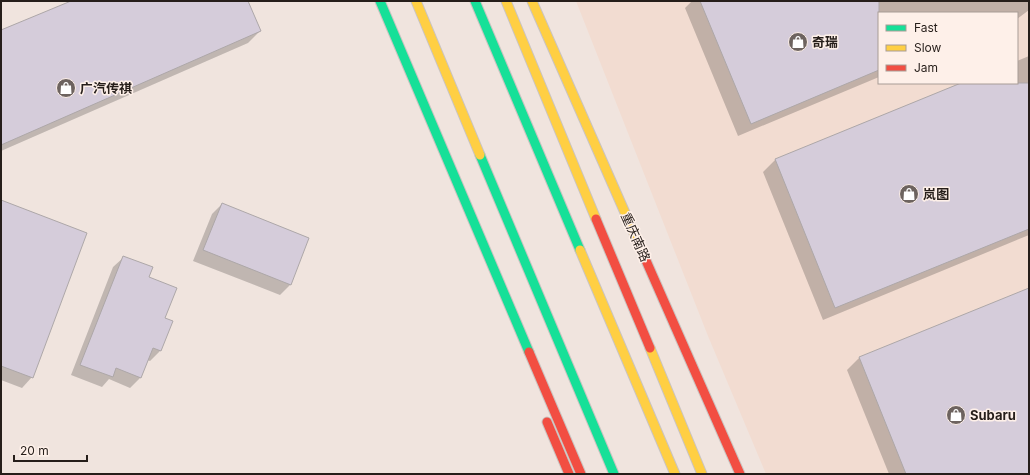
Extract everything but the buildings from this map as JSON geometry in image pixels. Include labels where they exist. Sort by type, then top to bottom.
[{"type":"main road","points":[[374,1],[517,349]]},
{"type":"main road","points":[[380,1],[581,474]]},
{"type":"main road","points":[[416,1],[614,474]]},
{"type":"main road","points":[[475,1],[675,474]]},
{"type":"main road","points":[[506,1],[702,474]]},
{"type":"main road","name":"重庆南路","points":[[532,1],[740,474]]},
{"type":"main road","points":[[544,415],[569,474]]},
{"type":"shaded area","points":[[576,1],[1029,1],[1029,474],[766,474],[708,336]]},
{"type":"traffic: fast","points":[[380,1],[529,352]]},
{"type":"traffic: fast","points":[[475,1],[580,250]]},
{"type":"traffic: fast","points":[[480,155],[614,474]]},
{"type":"traffic: slow","points":[[416,1],[480,155]]},
{"type":"traffic: slow","points":[[506,1],[596,219]]},
{"type":"traffic: slow","points":[[532,1],[644,256]]},
{"type":"traffic: slow","points":[[580,250],[675,474]]},
{"type":"traffic: slow","points":[[650,348],[702,474]]},
{"type":"traffic: jam","points":[[596,219],[650,348]]},
{"type":"traffic: jam","points":[[644,256],[740,474]]},
{"type":"traffic: jam","points":[[529,352],[581,474]]},
{"type":"traffic: jam","points":[[547,422],[569,474]]},
{"type":"place","name":"奇瑞","points":[[798,42]]},
{"type":"place","name":"广汽传祺","points":[[66,88]]},
{"type":"place","name":"岚图","points":[[909,194]]},
{"type":"place","name":"Subaru","points":[[956,415]]}]
